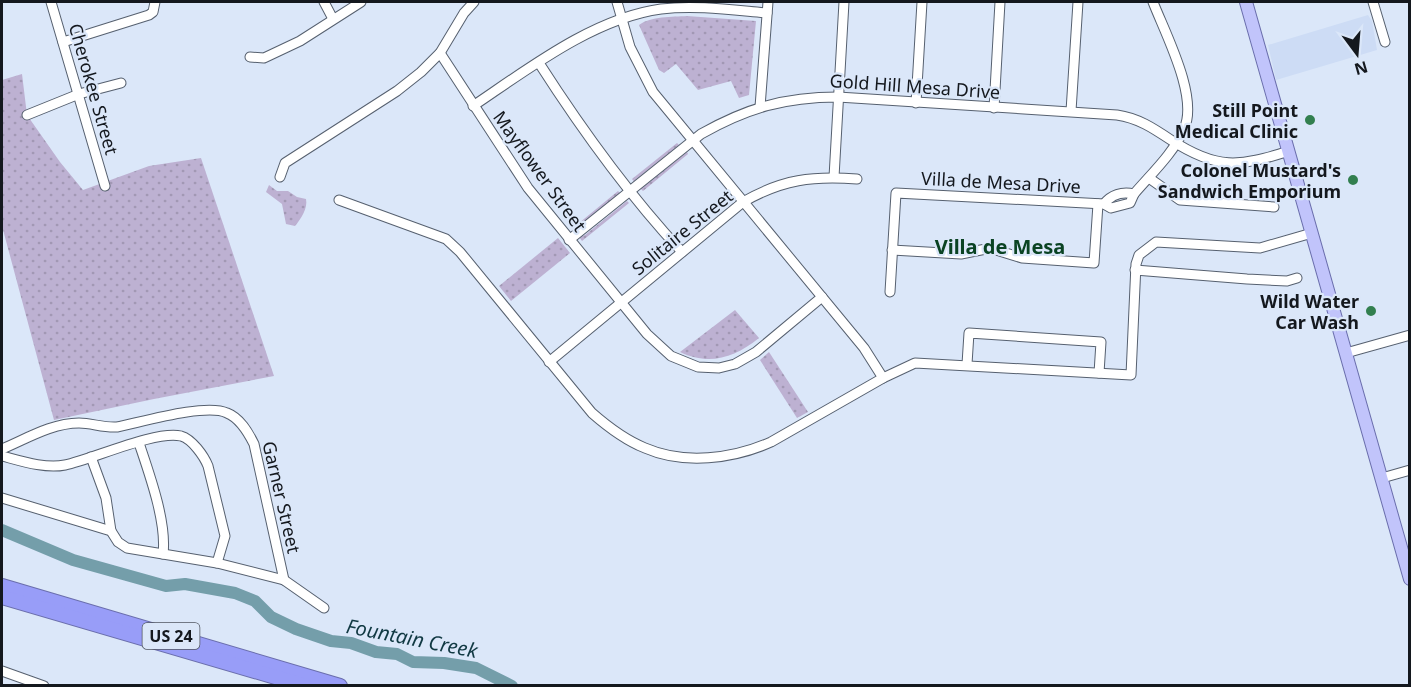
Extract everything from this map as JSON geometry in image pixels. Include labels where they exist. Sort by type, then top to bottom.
[{"type":"highway","name":"US 24","points":[[2,586],[340,686]]},
{"type":"highway","name":"US 24","points":[[2,597],[306,686]]},
{"type":"main road","points":[[1246,2],[1410,579]]},
{"type":"street","name":"Cherokee Street","points":[[51,2],[105,186]]},
{"type":"street","points":[[63,42],[149,15],[153,12],[155,2]]},
{"type":"street","points":[[324,2],[333,19]]},
{"type":"street","points":[[250,57],[264,58],[300,40],[361,2]]},
{"type":"street","points":[[280,177],[285,163],[397,91],[421,72],[440,53],[464,13],[474,2]]},
{"type":"street","points":[[617,2],[630,47],[647,82],[864,348],[883,378]]},
{"type":"street","points":[[760,106],[768,2]]},
{"type":"street","points":[[834,177],[844,2]]},
{"type":"street","points":[[916,103],[922,2]]},
{"type":"street","points":[[994,108],[1000,2]]},
{"type":"street","points":[[1071,111],[1078,2]]},
{"type":"street","name":"Villa de Mesa Drive","points":[[892,250],[896,193],[1101,204],[1111,208],[1130,203],[1134,194],[1176,143],[1187,121],[1188,95],[1153,2]]},
{"type":"street","points":[[1373,2],[1385,42]]},
{"type":"street","points":[[473,106],[582,36],[621,19],[641,13],[680,8],[767,13]]},
{"type":"street","name":"Mayflower Street","points":[[440,53],[528,188],[654,342],[671,356],[698,367],[719,368],[742,361],[822,297]]},
{"type":"street","points":[[539,63],[583,131],[682,252]]},
{"type":"street","points":[[27,115],[79,94],[121,83]]},
{"type":"street","name":"Gold Hill Mesa Drive","points":[[569,240],[693,140],[720,123],[760,106],[801,98],[838,97],[1071,111],[1129,117],[1154,128],[1204,158],[1224,163],[1254,161],[1289,151]]},
{"type":"street","name":"Solitaire Street","points":[[549,362],[743,202],[787,182],[808,178],[857,179]]},
{"type":"street","points":[[1149,178],[1180,200],[1274,207]]},
{"type":"street","points":[[339,200],[446,239],[460,252],[592,413],[615,432],[646,449],[679,456],[718,458],[755,449],[883,378],[915,363],[967,364],[1131,375],[1135,270],[1139,255],[1156,242],[1260,248],[1312,233]]},
{"type":"street","points":[[890,292],[892,250],[961,254],[986,249],[1022,258],[1094,263],[1101,204]]},
{"type":"street","points":[[1135,270],[1267,280],[1297,278]]},
{"type":"street","points":[[967,364],[969,333],[1101,342],[1099,373]]},
{"type":"street","points":[[1346,354],[1410,335]]},
{"type":"street","name":"Garner Street","points":[[2,449],[59,424],[81,423],[103,428],[200,410],[214,409],[229,413],[248,431],[255,444],[284,580]]},
{"type":"street","points":[[2,456],[36,464],[63,466],[166,435],[185,438],[205,458],[225,536],[217,562]]},
{"type":"street","points":[[139,443],[151,479],[163,530],[165,544],[163,554]]},
{"type":"street","points":[[92,457],[106,498],[111,531]]},
{"type":"street","points":[[1382,478],[1410,470]]},
{"type":"street","name":"Garner Street","points":[[2,498],[111,531],[118,542],[127,548],[217,562],[284,580],[324,608]]},
{"type":"street","points":[[2,671],[44,686]]},
{"type":"shaded area","points":[[1368,15],[1372,21],[1377,50],[1276,80],[1268,45]]},
{"type":"shaded area","points":[[687,16],[756,21],[749,95],[739,98],[731,81],[698,90],[676,64],[664,73],[659,70],[639,25],[656,18]]},
{"type":"shaded area","points":[[22,74],[27,115],[83,190],[149,166],[201,158],[274,376],[54,420],[2,226],[2,80]]},
{"type":"shaded area","points":[[677,143],[679,145],[638,178],[635,183],[632,179]]},
{"type":"shaded area","points":[[687,152],[688,154],[643,191],[640,188],[647,184]]},
{"type":"shaded area","points":[[269,185],[277,191],[288,191],[297,197],[306,199],[305,210],[295,226],[286,224],[282,204],[266,192]]},
{"type":"shaded area","points":[[618,191],[620,193],[575,232],[573,228]]},
{"type":"shaded area","points":[[627,201],[629,203],[582,241],[579,237],[585,235]]},
{"type":"shaded area","points":[[558,238],[570,253],[511,301],[499,286]]},
{"type":"shaded area","points":[[735,310],[759,338],[750,345],[731,355],[711,359],[701,359],[680,352]]},
{"type":"shaded area","points":[[769,352],[808,412],[797,418],[760,360]]},
{"type":"waterway","name":"Fountain Creek","points":[[2,530],[73,560],[166,586],[185,584],[235,593],[255,601],[271,617],[296,629],[331,641],[351,643],[376,652],[397,654],[413,662],[444,663],[476,668],[512,686]]},
{"type":"place","name":"Still Point Medical Clinic","points":[[1310,120]]},
{"type":"place","name":"Colonel Mustard's Sandwich Emporium","points":[[1353,180]]},
{"type":"place","name":"Wild Water Car Wash","points":[[1371,311]]},
{"type":"district","name":"Villa de Mesa","points":[[1000,246]]}]
